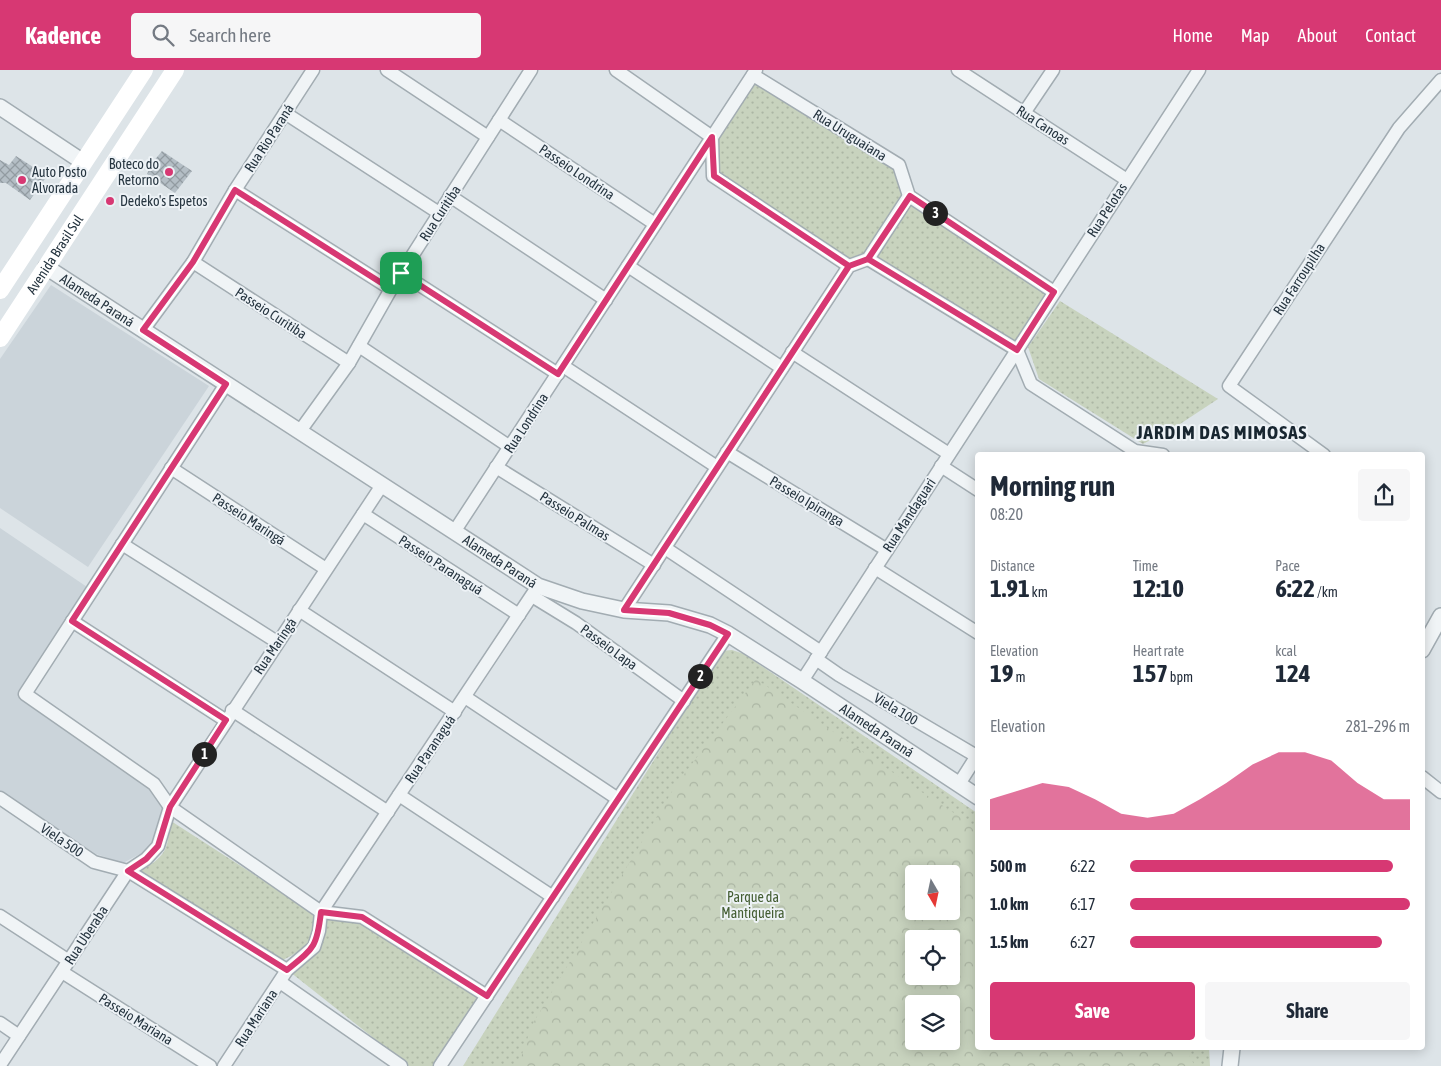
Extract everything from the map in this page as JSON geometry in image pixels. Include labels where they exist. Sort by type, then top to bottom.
[{"type":"main road","name":"Avenida Brasil Sul","points":[[0,290],[144,70]]},
{"type":"main road","name":"Avenida Brasil Sul","points":[[0,338],[175,70]]},
{"type":"main road","points":[[94,146],[106,146],[112,153],[114,164]]},
{"type":"street","name":"Rua Rio Paraná","points":[[143,330],[193,262],[235,190],[313,70]]},
{"type":"street","points":[[387,70],[488,137]]},
{"type":"street","name":"Rua Curitiba","points":[[300,431],[349,364],[391,289],[531,70]]},
{"type":"street","points":[[616,70],[712,137],[714,176],[849,266]]},
{"type":"street","name":"Rua Canoas","points":[[958,70],[1126,180]]},
{"type":"street","points":[[1024,113],[1053,70]]},
{"type":"street","name":"Rua Pelotas","points":[[1017,350],[1198,70]]},
{"type":"street","name":"Rua Londrina","points":[[454,532],[754,73]]},
{"type":"street","name":"Rua Uruguaiana","points":[[754,73],[899,165],[910,196]]},
{"type":"street","name":"Rua Farroupilha","points":[[1320,452],[1229,386],[1399,128],[1441,80]]},
{"type":"street","points":[[0,107],[83,162]]},
{"type":"street","points":[[285,113],[439,213]]},
{"type":"street","name":"Passeio Londrina","points":[[499,120],[655,224]]},
{"type":"street","points":[[235,190],[391,289]]},
{"type":"street","points":[[450,196],[606,300]]},
{"type":"street","points":[[624,610],[849,266],[868,259],[910,196],[1054,292]]},
{"type":"street","points":[[868,259],[1017,350],[1031,384],[1135,451],[1142,452]]},
{"type":"street","name":"Passeio Curitiba","points":[[193,262],[349,364]]},
{"type":"street","points":[[628,266],[782,368]]},
{"type":"street","name":"Alameda Paraná","points":[[46,267],[454,532],[535,591],[624,610],[669,613],[710,625],[728,634],[802,680],[975,795]]},
{"type":"street","points":[[401,273],[717,467]]},
{"type":"street","points":[[359,346],[510,447]]},
{"type":"street","name":"Rua Mandaguari","points":[[802,680],[1017,350]]},
{"type":"street","points":[[792,352],[949,454]]},
{"type":"street","points":[[226,384],[25,694],[154,784],[170,807],[321,912],[362,917],[487,996]]},
{"type":"street","name":"Passeio Ipiranga","points":[[727,452],[887,550]]},
{"type":"street","points":[[941,466],[975,488]]},
{"type":"street","name":"Passeio Palmas","points":[[496,467],[654,565]]},
{"type":"street","name":"Passeio Maringá","points":[[171,468],[326,569]]},
{"type":"street","name":"Rua Maringá","points":[[170,807],[382,485]]},
{"type":"street","name":"Passeio Paranaguá","points":[[363,514],[519,615]]},
{"type":"street","points":[[122,544],[277,642]]},
{"type":"street","points":[[664,548],[818,656]]},
{"type":"street","points":[[875,568],[975,632]]},
{"type":"street","name":"Rua Paranaguá","points":[[321,912],[535,591]]},
{"type":"street","name":"Passeio Lapa","points":[[535,591],[684,701]]},
{"type":"street","points":[[299,610],[455,712]]},
{"type":"street","points":[[1425,645],[1441,616]]},
{"type":"street","points":[[72,621],[388,812]]},
{"type":"street","points":[[440,1066],[728,634]]},
{"type":"street","name":"Viela 100","points":[[818,656],[839,675],[975,755]]},
{"type":"street","points":[[464,698],[618,799]]},
{"type":"street","points":[[959,784],[975,759]]},
{"type":"street","points":[[1425,779],[1441,792]]},
{"type":"street","points":[[399,795],[553,897]]},
{"type":"street","name":"Viela 500","points":[[0,798],[94,862],[128,871],[287,970]]},
{"type":"street","name":"Rua Uberaba","points":[[0,1065],[128,871],[146,859],[158,846],[170,807]]},
{"type":"street","name":"Rua Mariana","points":[[224,1066],[287,970],[314,947],[319,931],[321,912]]},
{"type":"street","name":"Passeio Mariana","points":[[0,916],[65,966],[210,1066]]},
{"type":"street","points":[[280,982],[401,1066]]},
{"type":"street","points":[[0,1024],[19,1036]]},
{"type":"street","points":[[1230,1066],[1232,1050]]},
{"type":"shaded area","points":[[51,285],[209,386],[88,567],[0,508],[0,359]]},
{"type":"shaded area","points":[[0,528],[90,589],[18,697],[151,784],[165,811],[153,847],[123,863],[96,854],[0,791]]},
{"type":"green space","points":[[754,81],[894,168],[905,194],[866,255],[849,262],[718,176],[718,138]]},
{"type":"green space","points":[[911,201],[1047,294],[1016,344],[873,257]]},
{"type":"green space","points":[[1060,301],[1218,399],[1177,426],[1143,444],[1039,379],[1028,347]]},
{"type":"green space","name":"Parque da Mantiqueira","points":[[732,650],[744,654],[975,812],[975,1050],[1209,1050],[1210,1066],[463,1066],[722,651]]},
{"type":"green space","name":"Parque da Mantiqueira","points":[[756,679],[975,827],[975,1050],[1186,1050],[1195,1066],[518,1066],[532,1025],[676,785]]},
{"type":"green space","points":[[171,821],[314,913],[310,946],[281,961],[141,871],[156,861],[164,851],[167,845]]},
{"type":"green space","points":[[326,916],[361,923],[479,999],[435,1066],[409,1066],[290,972],[312,958],[321,947]]},
{"type":"building","name":"Boteco do Retorno","points":[[162,151],[192,171],[175,193],[147,174],[153,162]]},
{"type":"building","name":"Auto Posto Alvorada","points":[[16,156],[47,176],[30,200],[6,183],[0,183],[0,160],[9,165]]},
{"type":"place","name":"Boteco do Retorno","points":[[169,172]]},
{"type":"place","name":"Auto Posto Alvorada","points":[[22,180]]},
{"type":"place","name":"Dedeko's Espetos","points":[[110,201]]},
{"type":"district","name":"JARDIM DAS MIMOSAS","points":[[1222,432]]},
{"type":"route","points":[[401,273],[391,289],[235,190],[193,262],[143,330],[226,384],[72,621],[226,720],[170,807],[158,846],[146,859],[128,871],[287,970],[314,947],[319,931],[321,912],[362,917],[487,996],[728,634],[710,625],[669,613],[624,610],[849,266],[868,259],[1017,350],[1054,292],[910,196],[868,259],[849,266],[714,176],[712,137],[558,374],[401,273]]}]
